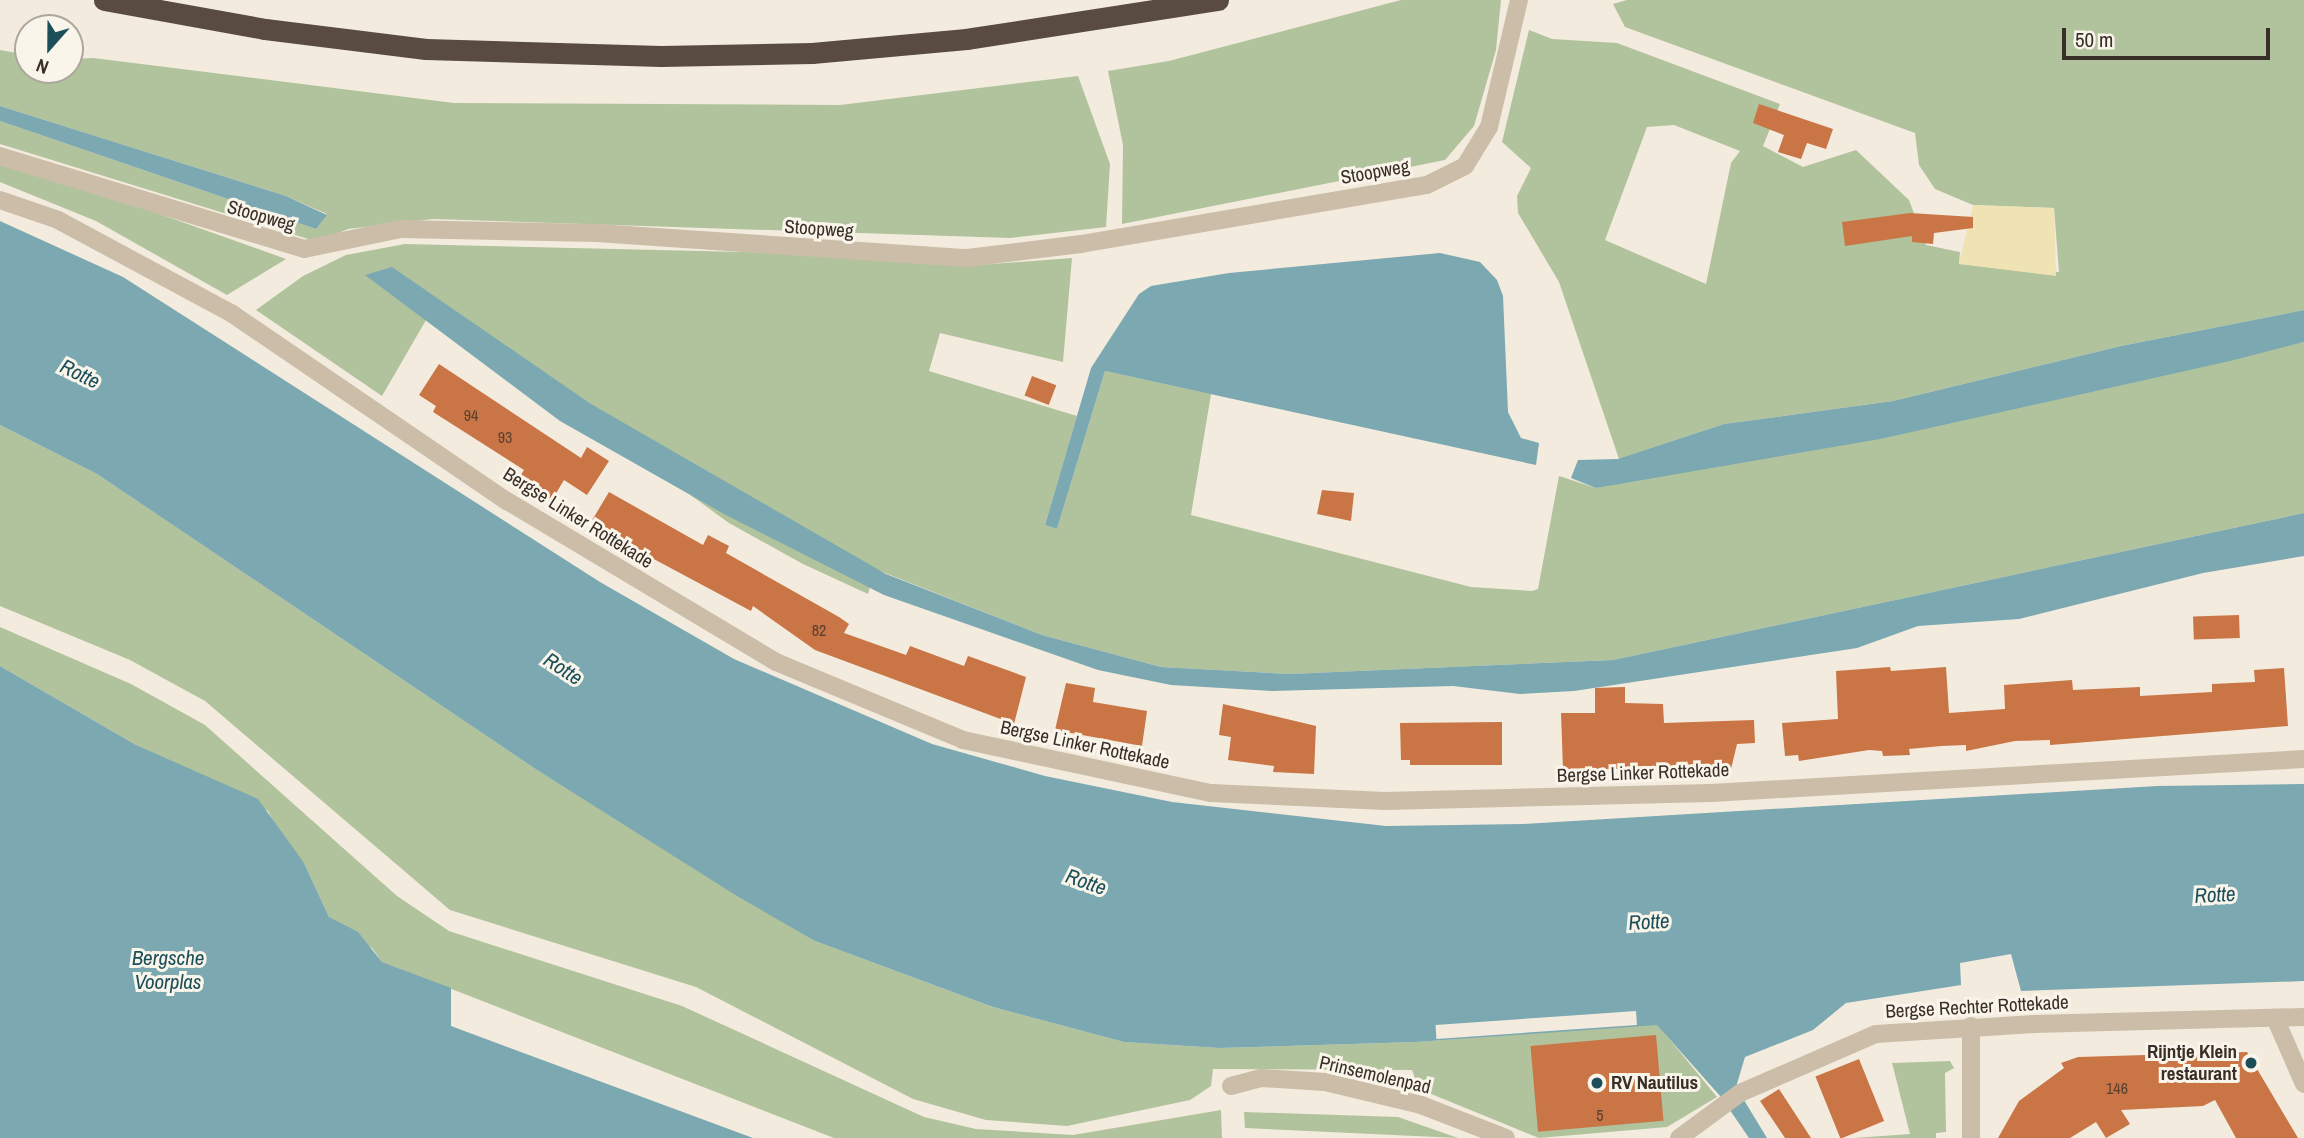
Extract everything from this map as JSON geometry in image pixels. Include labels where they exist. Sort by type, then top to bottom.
[{"type":"highway","points":[[104,0],[265,29],[426,49],[544,55],[812,53],[966,39],[1218,0]]},
{"type":"street","name":"Stoopweg","points":[[0,156],[304,250],[401,229],[597,233],[967,258],[1081,244],[1427,185],[1465,166],[1489,127],[1519,0]]},
{"type":"street","name":"Bergse Linker Rottekade","points":[[0,200],[58,220],[231,313],[507,501],[776,662],[962,740],[1211,793],[1385,800],[1711,793],[2304,759]]},
{"type":"street","name":"Bergse Rechter Rottekade","points":[[1679,1138],[1740,1093],[1875,1034],[1971,1026],[2304,1017]]},
{"type":"street","points":[[2275,1018],[2304,1084]]},
{"type":"street","points":[[1971,1026],[1971,1138]]},
{"type":"street","name":"Prinsemolenpad","points":[[1231,1086],[1261,1078],[1325,1082],[1421,1105],[1506,1138]]},
{"type":"green space","points":[[1401,0],[1501,0],[1496,50],[1474,126],[1445,160],[1122,224],[1123,145],[1108,71],[1169,61]]},
{"type":"green space","points":[[1627,0],[2304,0],[2304,310],[2121,346],[1893,401],[1724,424],[1619,459],[1559,282],[1518,213],[1517,196],[1531,168],[1502,142],[1529,30],[1552,39],[1617,43],[1780,104],[1763,146],[1803,167],[1856,150],[1909,200],[1926,245],[1960,252],[1959,264],[2059,272],[2054,208],[1973,205],[1935,189],[1919,165],[1915,133],[1625,27],[1613,4]],"holes":[[[1674,125],[1740,151],[1731,163],[1706,284],[1605,240],[1647,127]]]},
{"type":"green space","points":[[0,50],[14,52],[14,84],[84,84],[84,58],[93,58],[454,103],[840,105],[1078,76],[1110,164],[1106,227],[1010,238],[433,219],[348,229],[318,242],[0,144],[0,121],[316,229],[327,214],[286,196],[0,106]]},
{"type":"green space","points":[[0,165],[98,192],[286,259],[227,295],[96,221],[0,182]]},
{"type":"green space","points":[[405,244],[790,253],[966,266],[1072,258],[1063,362],[940,333],[929,371],[1077,416],[1045,525],[1057,529],[1105,371],[1211,394],[1191,515],[1471,587],[1532,591],[1538,589],[1559,476],[1596,488],[2304,342],[2304,513],[1613,660],[1289,674],[1161,667],[1042,635],[875,569],[868,594],[803,564],[729,523],[433,308],[382,396],[256,310],[303,276],[346,255]]},
{"type":"green space","points":[[0,425],[97,474],[534,768],[815,941],[993,1007],[1124,1042],[1219,1048],[1416,1042],[1657,1024],[1717,1097],[1667,1127],[1539,1138],[1419,1089],[1412,1070],[1213,1069],[1211,1086],[1190,1100],[1067,1126],[986,1120],[913,1099],[696,987],[450,910],[205,701],[130,660],[0,606]]},
{"type":"green space","points":[[0,627],[131,684],[205,725],[397,896],[449,931],[682,1006],[924,1117],[976,1129],[1073,1135],[1221,1110],[1222,1138],[834,1138],[382,962],[372,948],[329,917],[304,863],[283,840],[268,811],[136,745],[0,666]]},
{"type":"green space","points":[[1950,1061],[1954,1068],[1945,1073],[1946,1132],[1936,1133],[1936,1138],[1854,1138],[1910,1134],[1892,1063]]},
{"type":"green space","points":[[1244,1112],[1398,1117],[1458,1138],[1245,1128]]},
{"type":"sand","points":[[1973,205],[2054,208],[2056,276],[1959,264]]},
{"type":"water","points":[[0,106],[286,196],[327,215],[316,229],[0,121]]},
{"type":"water","name":"Rotte","points":[[0,221],[123,277],[600,582],[734,659],[932,744],[1045,776],[1172,802],[1386,826],[1523,824],[2157,786],[2304,784],[2304,981],[2021,991],[2011,954],[1960,963],[1961,985],[1846,1003],[1813,1030],[1745,1057],[1736,1087],[1767,1138],[1749,1138],[1721,1097],[1657,1025],[1416,1042],[1219,1048],[1124,1042],[993,1007],[815,941],[737,896],[534,768],[97,474],[0,425]]},
{"type":"water","points":[[1440,253],[1480,262],[1497,280],[1503,296],[1508,412],[1521,438],[1539,443],[1536,465],[1105,371],[1057,529],[1045,525],[1091,368],[1139,294],[1151,286],[1229,273]]},
{"type":"water","points":[[392,267],[591,404],[886,574],[1042,635],[1161,667],[1289,674],[1613,660],[2304,513],[2304,556],[2203,573],[2019,619],[1918,626],[1857,648],[1574,691],[1520,694],[1453,686],[1272,691],[1171,685],[1098,670],[884,595],[724,514],[560,421],[365,275]]},
{"type":"water","points":[[2304,310],[2304,342],[2230,361],[1880,439],[1596,488],[1571,478],[1578,460],[1618,459],[1724,424],[1893,401],[2121,346]]},
{"type":"water","name":"Bergsche Voorplas","points":[[0,666],[136,745],[258,799],[304,863],[329,917],[358,932],[382,962],[451,988],[451,1026],[753,1138],[0,1138]]},
{"type":"pier","points":[[1636,1011],[1637,1025],[1436,1039],[1435,1025]]},
{"type":"building","points":[[1759,104],[1833,129],[1826,149],[1807,143],[1801,159],[1778,152],[1784,135],[1753,123]]},
{"type":"building","points":[[1910,213],[1973,217],[1973,228],[1934,233],[1933,244],[1912,242],[1912,236],[1845,246],[1842,222]]},
{"type":"building","points":[[439,364],[581,458],[587,447],[609,461],[587,495],[564,480],[552,500],[519,478],[524,470],[433,412],[436,406],[419,395]]},
{"type":"building","points":[[1032,376],[1056,385],[1049,405],[1024,396]]},
{"type":"building","points":[[1322,490],[1354,493],[1351,521],[1317,514]]},
{"type":"building","points":[[609,492],[703,545],[708,535],[729,546],[726,553],[849,624],[844,633],[906,655],[910,646],[964,666],[968,656],[1026,677],[1014,724],[815,650],[753,606],[751,611],[650,557],[591,522]]},
{"type":"building","points":[[2239,615],[2240,638],[2194,640],[2193,617]]},
{"type":"building","points":[[1890,667],[1891,671],[1946,667],[1949,713],[2005,709],[2004,685],[2072,680],[2073,690],[2140,687],[2140,696],[2212,692],[2212,684],[2255,682],[2254,670],[2284,668],[2288,726],[2050,745],[2050,740],[2015,741],[1966,751],[1966,745],[1941,746],[1909,749],[1910,755],[1883,756],[1882,751],[1869,750],[1799,761],[1798,755],[1785,756],[1782,723],[1838,719],[1836,671]]},
{"type":"building","points":[[1066,683],[1095,688],[1093,702],[1147,711],[1142,746],[1055,730]]},
{"type":"building","points":[[1625,687],[1625,703],[1663,704],[1664,723],[1754,720],[1755,743],[1737,744],[1731,769],[1563,769],[1561,713],[1595,713],[1595,688]]},
{"type":"building","points":[[1223,704],[1316,726],[1314,774],[1273,772],[1274,766],[1228,760],[1231,737],[1219,735]]},
{"type":"building","points":[[1502,722],[1502,765],[1410,765],[1410,760],[1401,760],[1400,723]]},
{"type":"building","name":"RV Nautilus","points":[[1656,1035],[1663,1121],[1538,1132],[1530,1046]]},
{"type":"building","points":[[2247,1052],[2298,1138],[2236,1138],[2215,1100],[2203,1106],[2121,1110],[2130,1124],[2106,1138],[2096,1122],[2070,1138],[1998,1138],[2019,1101],[2064,1068],[2061,1063],[2078,1057]]},
{"type":"building","points":[[1859,1059],[1884,1121],[1840,1138],[1815,1077]]},
{"type":"building","points":[[1779,1089],[1811,1138],[1785,1138],[1760,1101]]},
{"type":"place","name":"Rijntje Klein restaurant","points":[[2251,1063]]},
{"type":"place","name":"RV Nautilus","points":[[1597,1083]]}]
